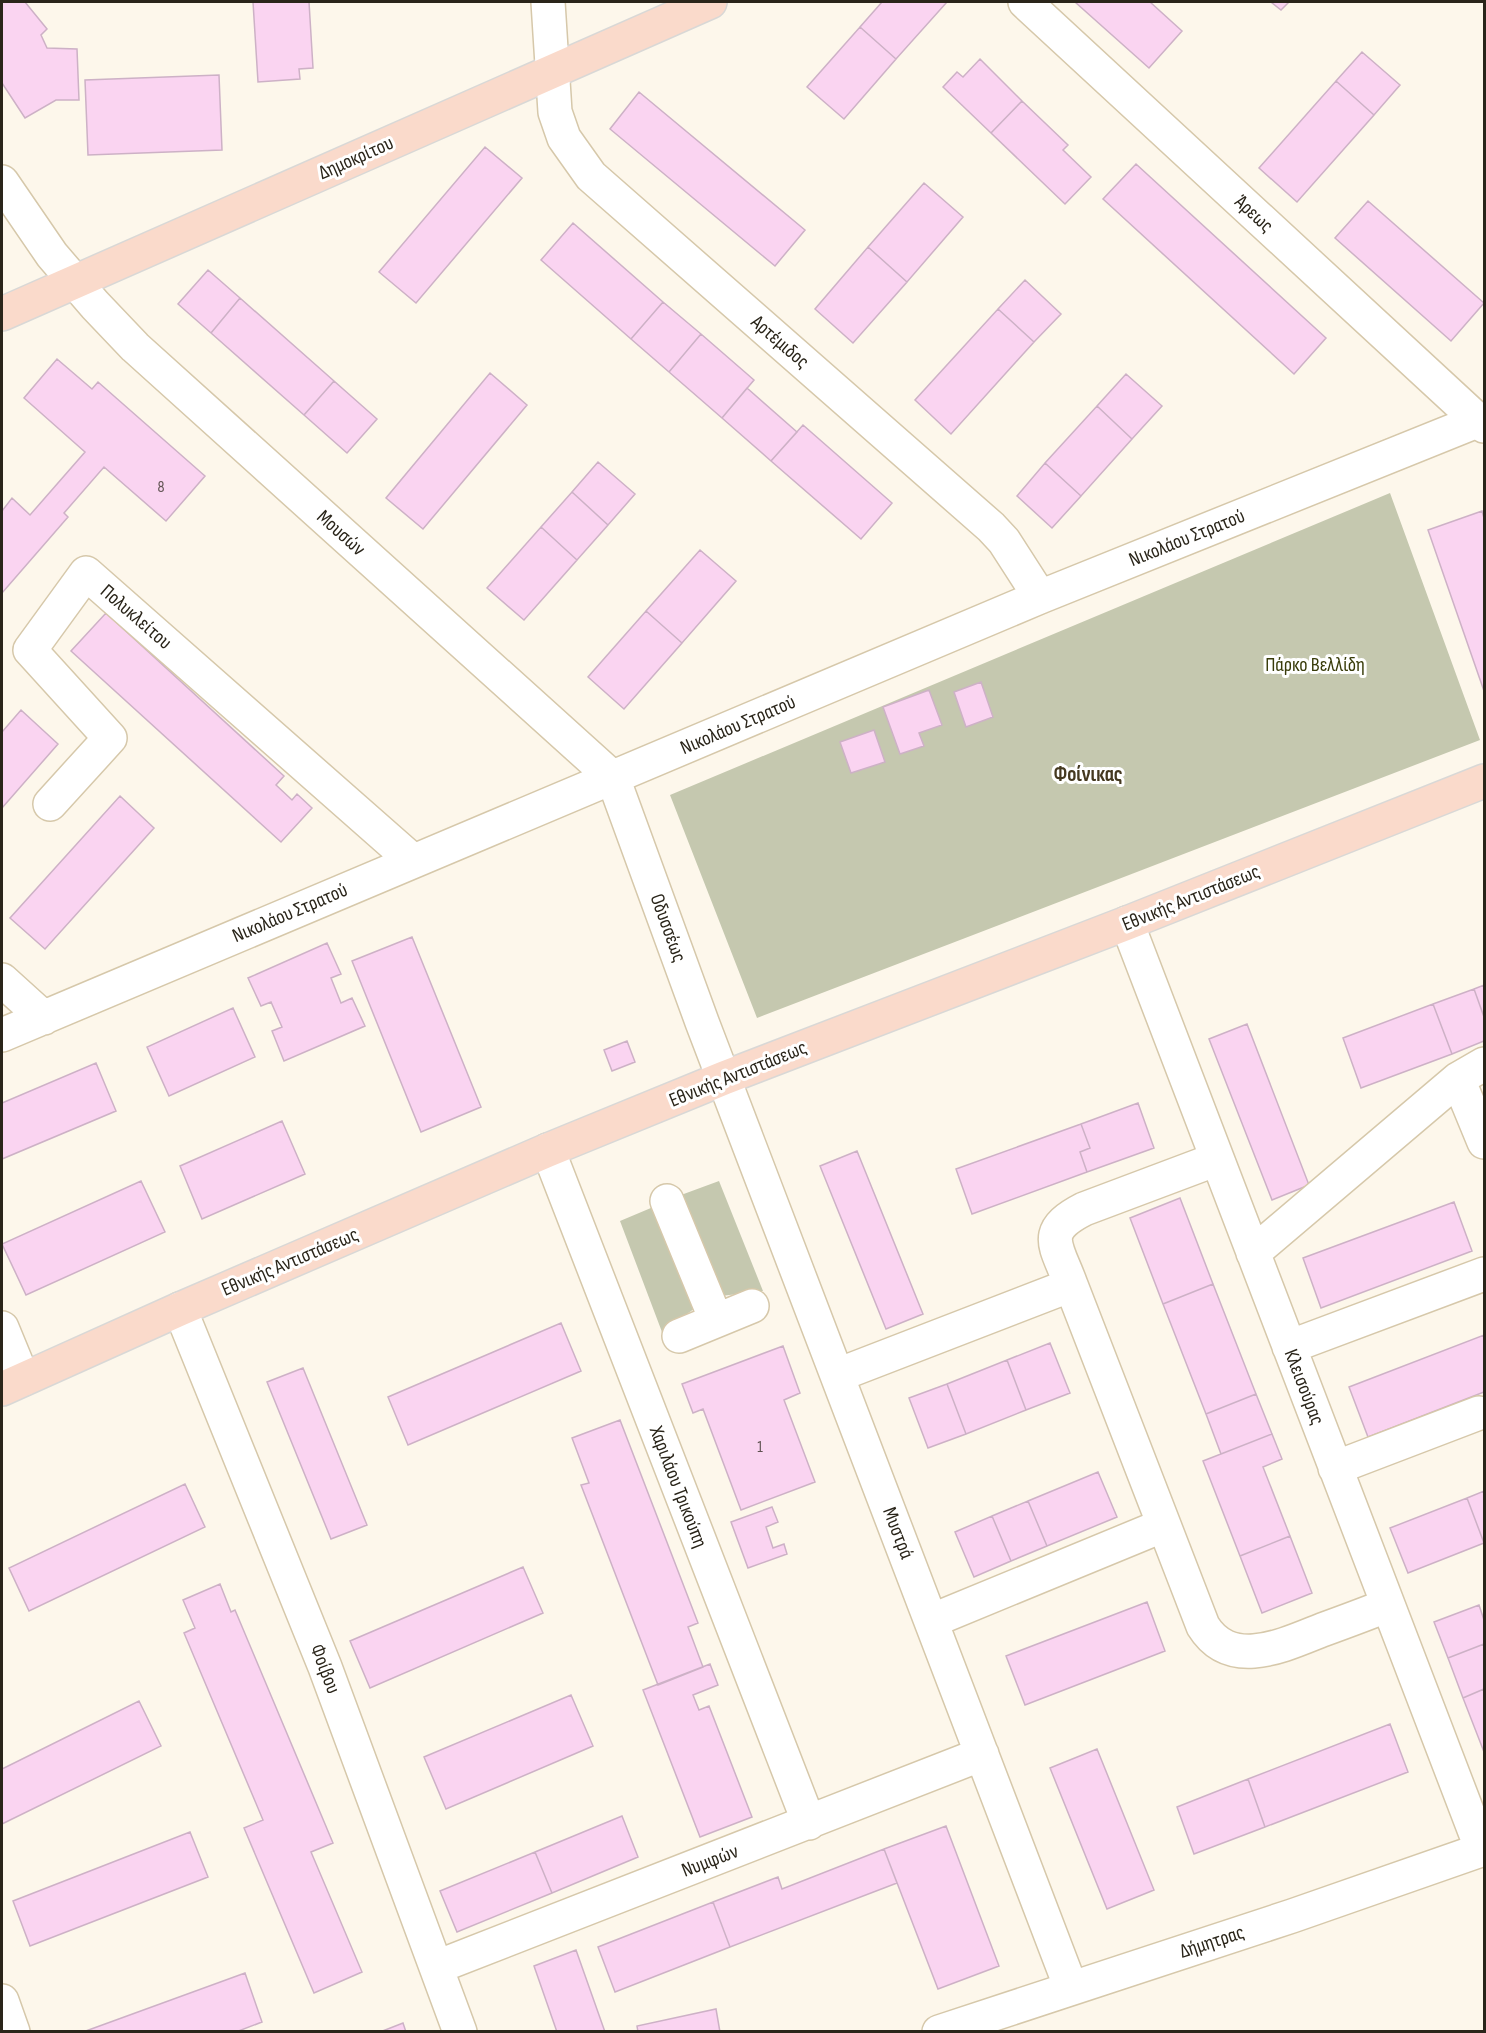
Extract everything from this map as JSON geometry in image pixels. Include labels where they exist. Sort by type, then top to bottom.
[{"type":"main road","name":"Δημοκρίτου","points":[[2,314],[710,2]]},
{"type":"main road","name":"Εθνικής Αντιστάσεως","points":[[12,1384],[548,1150],[724,1078],[1127,923],[1485,781]]},
{"type":"street","name":"Αρτέμιδος","points":[[548,2],[551,72],[558,123],[568,145],[591,176],[991,527],[1004,541],[1040,597]]},
{"type":"street","name":"Άρεως","points":[[1025,2],[1481,423]]},
{"type":"street","name":"Μουσών","points":[[2,182],[52,255],[135,347],[613,778]]},
{"type":"street","name":"Νικολάου Στρατού","points":[[2,1035],[1040,597],[1481,423]]},
{"type":"street","name":"Πολυκλείτου","points":[[50,804],[110,738],[30,650],[86,573],[413,861]]},
{"type":"street","name":"Οδυσσέως","points":[[613,778],[724,1078]]},
{"type":"street","name":"Κλεισούρας","points":[[1127,923],[1483,1850]]},
{"type":"street","points":[[2,980],[44,1018]]},
{"type":"street","points":[[1253,1253],[1471,1071],[1485,1142]]},
{"type":"street","name":"Μυστρά","points":[[724,1078],[1071,1988]]},
{"type":"street","name":"Χαριλάου Τρικούπη","points":[[548,1150],[808,1823]]},
{"type":"street","points":[[1217,1160],[1084,1209],[1060,1224],[1055,1233],[1055,1240],[1071,1284],[1203,1626],[1209,1636],[1231,1649],[1246,1651],[1272,1648],[1388,1605]]},
{"type":"street","points":[[667,1201],[716,1320]]},
{"type":"street","points":[[1289,1347],[1485,1274]]},
{"type":"street","points":[[838,1375],[1071,1284]]},
{"type":"street","points":[[679,1336],[752,1305]]},
{"type":"street","name":"Φοίβου","points":[[180,1310],[325,1667],[460,2031]]},
{"type":"street","points":[[2,1329],[12,1384]]},
{"type":"street","points":[[1335,1468],[1479,1413]]},
{"type":"street","points":[[931,1621],[1164,1525]]},
{"type":"street","name":"Νυμφών","points":[[437,1967],[982,1754]]},
{"type":"street","name":"Δήμητρας","points":[[939,2031],[1292,1916],[1483,1850]]},
{"type":"street","points":[[2,2001],[13,2031]]},
{"type":"green space","name":"Πάρκο Βελλίδη","points":[[1390,493],[1480,740],[757,1018],[670,795]]},
{"type":"green space","points":[[719,1181],[763,1291],[721,1296],[681,1195]]},
{"type":"green space","points":[[658,1205],[698,1306],[662,1332],[620,1221]]},
{"type":"building","points":[[2,2],[25,2],[47,29],[41,35],[47,48],[77,49],[79,100],[56,100],[25,118],[2,83]]},
{"type":"building","points":[[253,2],[309,2],[313,68],[299,69],[300,79],[258,82]]},
{"type":"building","points":[[882,2],[947,2],[896,59],[860,27]]},
{"type":"building","points":[[1075,2],[1150,2],[1182,31],[1149,68]]},
{"type":"building","points":[[1271,2],[1289,2],[1281,10]]},
{"type":"building","points":[[860,27],[896,59],[844,119],[807,87]]},
{"type":"building","points":[[1362,52],[1400,85],[1374,115],[1336,81]]},
{"type":"building","points":[[980,59],[1022,101],[991,133],[943,87],[957,72],[963,77]]},
{"type":"building","points":[[219,75],[222,150],[88,155],[85,80]]},
{"type":"building","points":[[1336,81],[1374,115],[1297,202],[1259,168]]},
{"type":"building","points":[[639,92],[805,230],[775,266],[610,129]]},
{"type":"building","points":[[1022,101],[1068,145],[1063,150],[1091,177],[1065,204],[991,133]]},
{"type":"building","points":[[485,147],[522,178],[416,303],[379,272]]},
{"type":"building","points":[[1136,164],[1326,338],[1294,374],[1103,199]]},
{"type":"building","points":[[924,183],[963,217],[907,282],[868,247]]},
{"type":"building","points":[[1368,201],[1484,303],[1451,341],[1335,238]]},
{"type":"building","points":[[573,223],[663,302],[631,339],[541,260]]},
{"type":"building","points":[[868,247],[907,282],[853,343],[815,309]]},
{"type":"building","points":[[208,270],[240,298],[211,333],[178,304]]},
{"type":"building","points":[[1025,280],[1061,314],[1034,342],[998,309]]},
{"type":"building","points":[[240,298],[334,381],[304,415],[211,333]]},
{"type":"building","points":[[663,302],[701,334],[669,372],[631,339]]},
{"type":"building","points":[[998,309],[1034,342],[951,434],[915,400]]},
{"type":"building","points":[[701,334],[754,380],[722,418],[669,372]]},
{"type":"building","points":[[57,359],[92,389],[98,382],[205,476],[166,521],[104,467],[64,513],[68,517],[2,593],[2,511],[12,498],[30,515],[85,452],[24,398]]},
{"type":"building","points":[[490,373],[527,405],[423,529],[386,498]]},
{"type":"building","points":[[1126,374],[1162,406],[1132,439],[1097,406]]},
{"type":"building","points":[[334,381],[377,419],[347,453],[304,415]]},
{"type":"building","points":[[747,388],[797,432],[771,461],[722,418]]},
{"type":"building","points":[[1097,406],[1132,439],[1081,496],[1045,463]]},
{"type":"building","points":[[803,425],[892,503],[861,539],[771,461]]},
{"type":"building","points":[[598,462],[635,494],[608,525],[572,492]]},
{"type":"building","points":[[1045,463],[1081,496],[1052,528],[1017,496]]},
{"type":"building","points":[[572,492],[608,525],[577,560],[541,527]]},
{"type":"building","points":[[1482,511],[1484,518],[1484,691],[1428,530]]},
{"type":"building","points":[[541,527],[577,560],[524,620],[487,588]]},
{"type":"building","points":[[700,550],[736,581],[682,643],[646,611]]},
{"type":"building","points":[[646,611],[682,643],[624,709],[588,677]]},
{"type":"building","points":[[106,613],[284,776],[276,785],[292,800],[297,794],[312,808],[281,842],[71,651]]},
{"type":"building","points":[[981,682],[993,717],[966,727],[954,692]]},
{"type":"building","points":[[929,690],[942,725],[919,733],[924,746],[900,754],[883,707]]},
{"type":"building","points":[[21,710],[58,744],[2,808],[2,732]]},
{"type":"building","points":[[874,730],[885,762],[851,773],[840,742]]},
{"type":"building","points":[[120,796],[154,828],[45,949],[10,918]]},
{"type":"building","points":[[412,937],[481,1107],[421,1132],[352,961]]},
{"type":"building","points":[[327,943],[341,974],[331,978],[341,1003],[352,998],[365,1026],[284,1061],[272,1031],[282,1027],[271,1002],[261,1006],[248,978]]},
{"type":"building","points":[[1484,985],[1484,1017],[1474,989]]},
{"type":"building","points":[[1474,989],[1484,1017],[1484,1041],[1452,1054],[1433,1004]]},
{"type":"building","points":[[1433,1004],[1452,1054],[1361,1088],[1343,1038]]},
{"type":"building","points":[[233,1008],[255,1057],[169,1096],[147,1047]]},
{"type":"building","points":[[1247,1024],[1309,1185],[1272,1200],[1209,1039]]},
{"type":"building","points":[[627,1041],[635,1062],[612,1071],[604,1050]]},
{"type":"building","points":[[96,1063],[116,1111],[2,1159],[2,1103]]},
{"type":"building","points":[[1138,1103],[1154,1148],[1087,1172],[1080,1152],[1090,1148],[1081,1124]]},
{"type":"building","points":[[282,1121],[305,1174],[202,1219],[180,1166]]},
{"type":"building","points":[[1081,1124],[1090,1148],[1080,1152],[1087,1172],[972,1214],[956,1169]]},
{"type":"building","points":[[857,1151],[923,1314],[886,1329],[820,1166]]},
{"type":"building","points":[[141,1181],[165,1232],[26,1295],[2,1244]]},
{"type":"building","points":[[1180,1198],[1213,1284],[1163,1304],[1130,1218]]},
{"type":"building","points":[[1454,1202],[1472,1251],[1321,1308],[1303,1258]]},
{"type":"building","points":[[1213,1284],[1256,1394],[1206,1414],[1163,1304]]},
{"type":"building","points":[[561,1323],[581,1371],[408,1445],[388,1397]]},
{"type":"building","points":[[1484,1335],[1484,1392],[1368,1437],[1349,1387]]},
{"type":"building","points":[[1050,1343],[1070,1393],[1026,1410],[1007,1360]]},
{"type":"building","points":[[783,1346],[800,1393],[784,1400],[815,1482],[741,1510],[703,1409],[693,1413],[682,1384]]},
{"type":"building","points":[[1007,1360],[1026,1410],[966,1434],[947,1384]]},
{"type":"building","points":[[303,1368],[367,1525],[331,1539],[267,1382]]},
{"type":"building","points":[[947,1384],[966,1434],[928,1448],[909,1398]]},
{"type":"building","points":[[1256,1394],[1272,1434],[1221,1454],[1206,1414]]},
{"type":"building","points":[[620,1420],[698,1623],[688,1627],[703,1667],[658,1685],[581,1485],[589,1483],[572,1438]]},
{"type":"building","points":[[1272,1434],[1282,1459],[1263,1467],[1290,1536],[1240,1556],[1203,1461]]},
{"type":"building","points":[[1098,1472],[1117,1517],[1047,1546],[1028,1501]]},
{"type":"building","points":[[185,1484],[205,1527],[29,1611],[9,1568]]},
{"type":"building","points":[[1484,1491],[1484,1543],[1467,1498]]},
{"type":"building","points":[[1467,1498],[1484,1543],[1408,1573],[1390,1528]]},
{"type":"building","points":[[1028,1501],[1047,1546],[1011,1561],[992,1516]]},
{"type":"building","points":[[772,1507],[778,1522],[766,1527],[773,1548],[784,1544],[787,1554],[748,1568],[731,1522]]},
{"type":"building","points":[[992,1516],[1011,1561],[974,1577],[955,1532]]},
{"type":"building","points":[[1290,1536],[1312,1593],[1262,1613],[1240,1556]]},
{"type":"building","points":[[523,1567],[543,1613],[370,1688],[350,1641]]},
{"type":"building","points":[[220,1584],[231,1612],[235,1610],[333,1843],[311,1852],[362,1972],[314,1993],[244,1828],[263,1820],[184,1633],[195,1628],[183,1600]]},
{"type":"building","points":[[1147,1602],[1165,1651],[1025,1705],[1006,1656]]},
{"type":"building","points":[[1479,1605],[1484,1620],[1484,1644],[1448,1658],[1434,1622]]},
{"type":"building","points":[[1484,1644],[1484,1689],[1463,1698],[1448,1658]]},
{"type":"building","points":[[710,1664],[718,1685],[693,1695],[699,1710],[709,1706],[752,1817],[700,1837],[643,1690]]},
{"type":"building","points":[[1484,1689],[1484,1752],[1463,1698]]},
{"type":"building","points":[[571,1695],[593,1746],[446,1809],[424,1757]]},
{"type":"building","points":[[139,1701],[161,1746],[2,1824],[2,1769]]},
{"type":"building","points":[[1390,1724],[1408,1772],[1265,1827],[1248,1779]]},
{"type":"building","points":[[1097,1749],[1154,1890],[1107,1909],[1050,1768]]},
{"type":"building","points":[[1248,1779],[1265,1827],[1194,1854],[1177,1807]]},
{"type":"building","points":[[622,1816],[638,1857],[552,1893],[535,1852]]},
{"type":"building","points":[[946,1826],[999,1966],[938,1989],[884,1849]]},
{"type":"building","points":[[190,1832],[208,1877],[30,1946],[13,1901]]},
{"type":"building","points":[[884,1849],[897,1883],[730,1947],[713,1902],[778,1877],[782,1889]]},
{"type":"building","points":[[535,1852],[552,1893],[457,1932],[440,1891]]},
{"type":"building","points":[[713,1902],[730,1947],[615,1992],[598,1947]]},
{"type":"building","points":[[576,1950],[605,2032],[557,2032],[534,1966]]},
{"type":"building","points":[[245,1973],[262,2022],[236,2032],[83,2032]]},
{"type":"building","points":[[716,2009],[720,2032],[638,2032],[637,2026]]},
{"type":"building","points":[[403,2023],[406,2032],[380,2032]]},
{"type":"district","name":"Φοίνικας","points":[[1088,774]]}]
